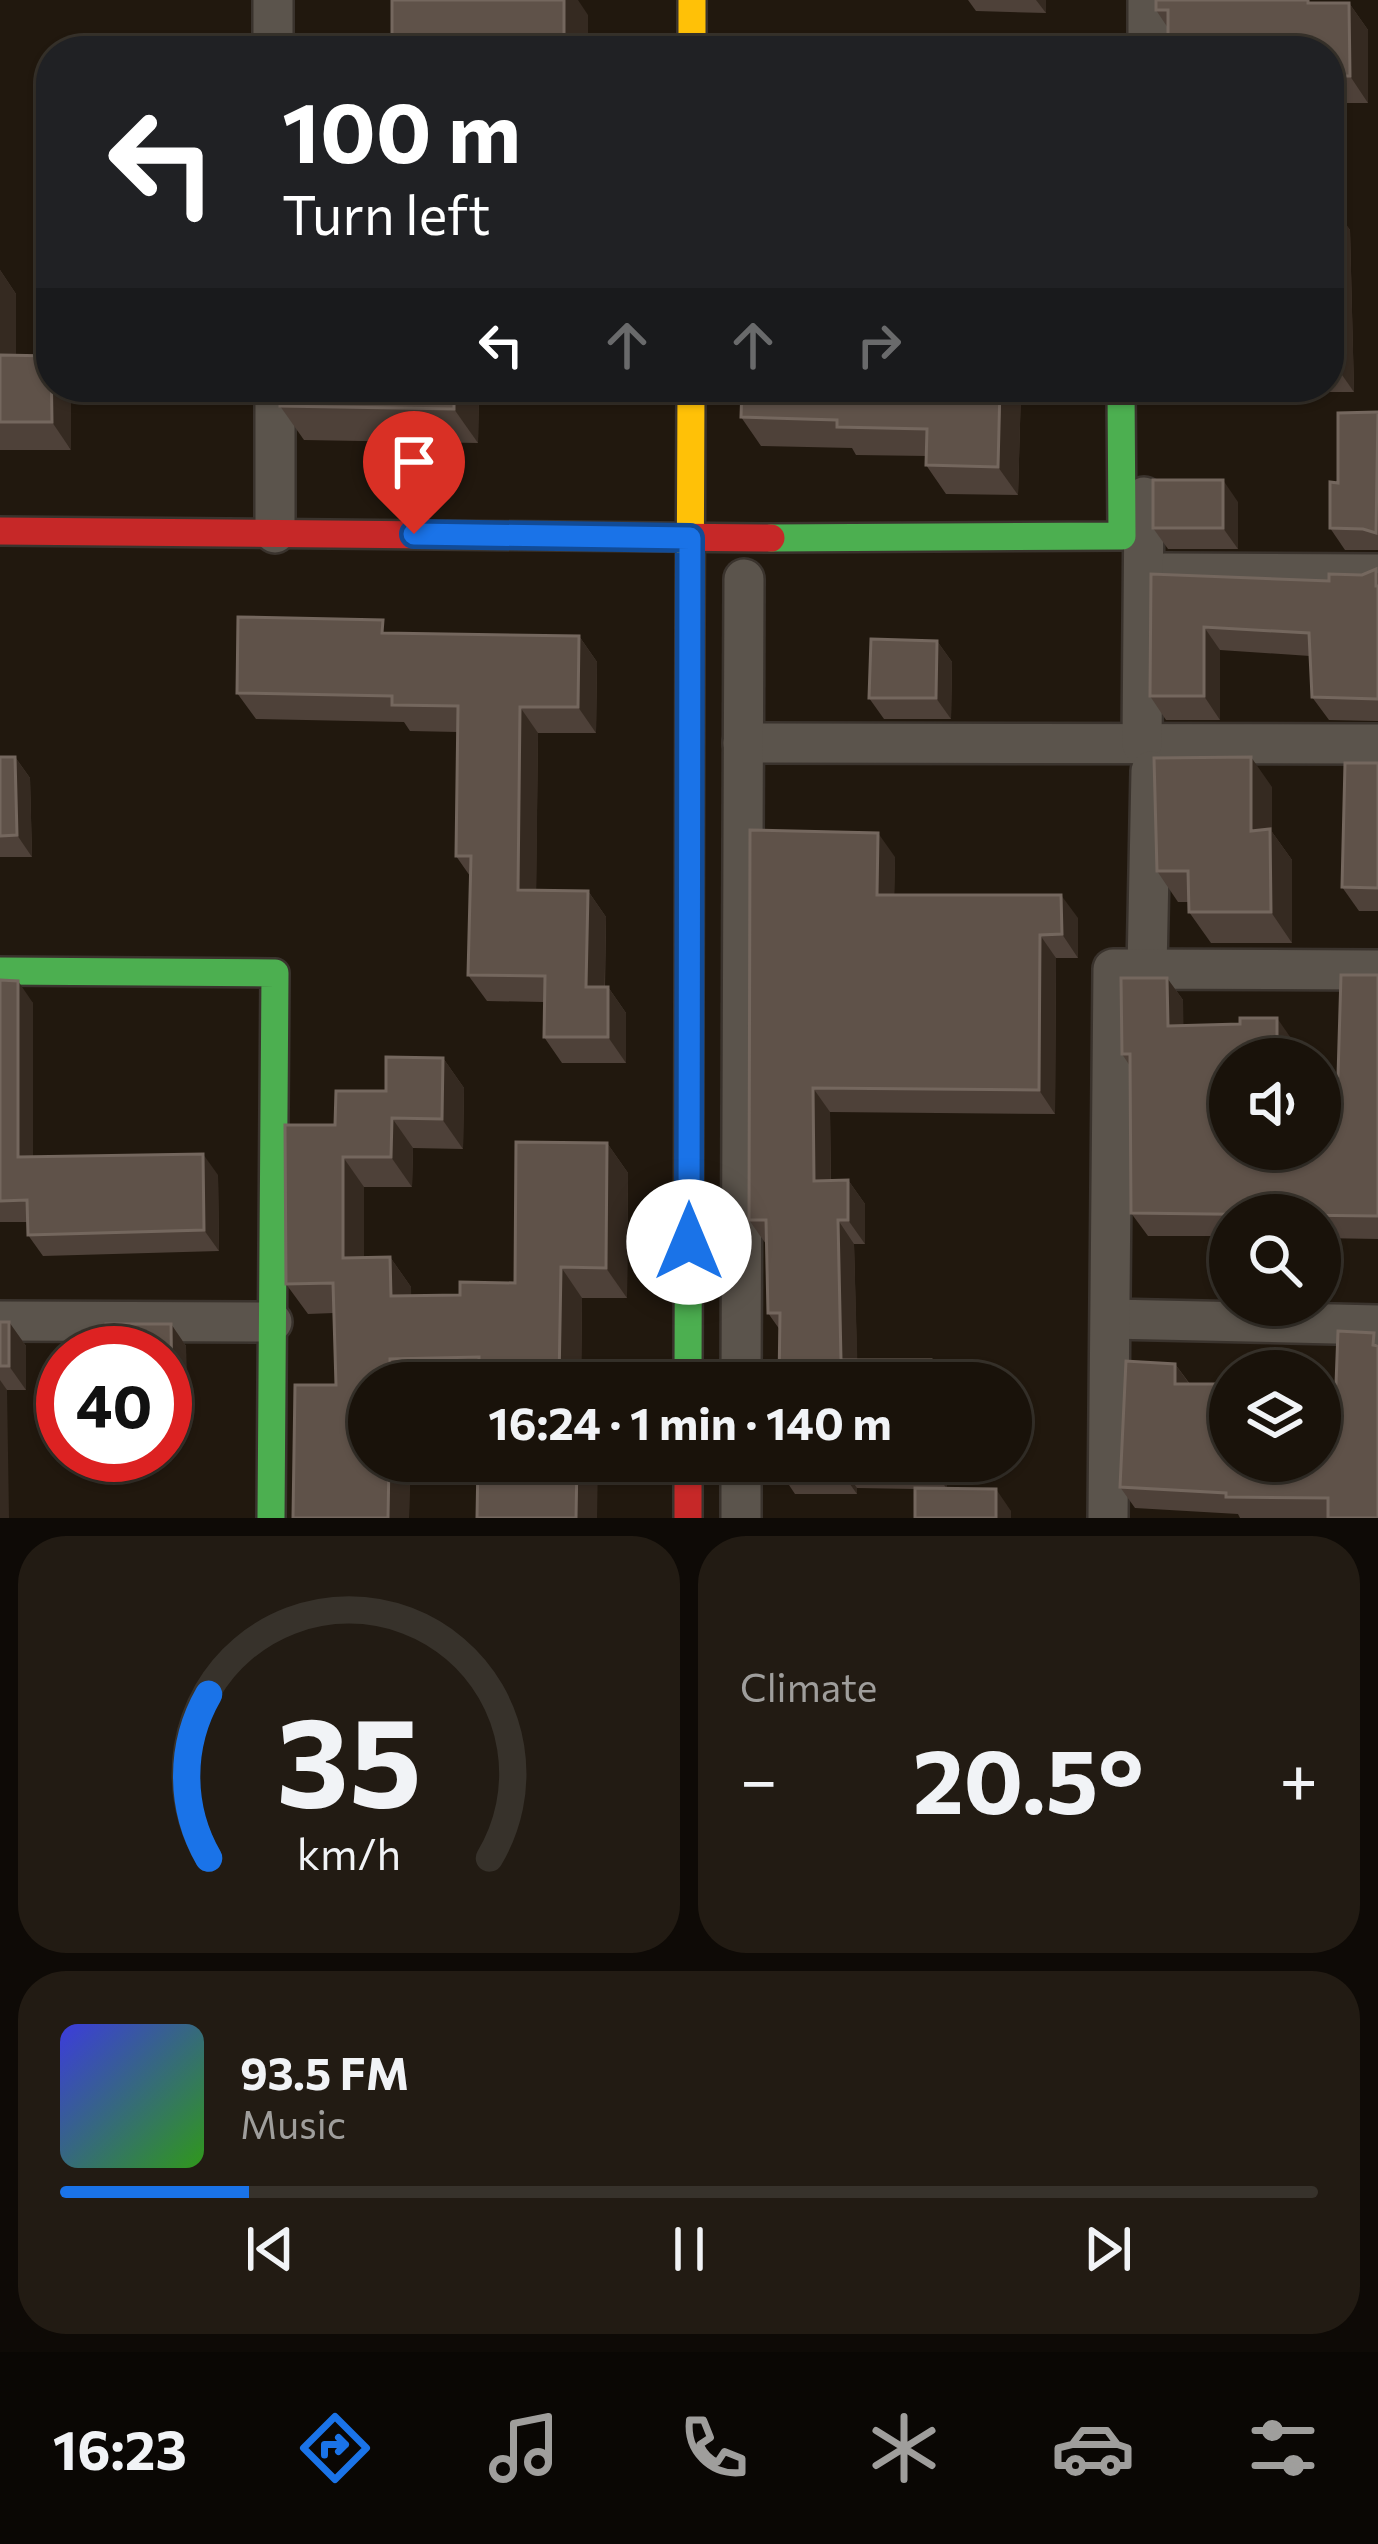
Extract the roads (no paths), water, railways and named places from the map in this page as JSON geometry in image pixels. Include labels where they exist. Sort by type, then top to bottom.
[{"type":"street","points":[[273,0],[273,36]]},
{"type":"street","points":[[692,0],[692,36]]},
{"type":"street","points":[[1121,0],[1121,36]]},
{"type":"street","points":[[1148,0],[1148,36]]},
{"type":"street","points":[[275,402],[275,533]]},
{"type":"street","points":[[688,1362],[691,402]]},
{"type":"street","points":[[0,531],[690,538],[1122,536],[1121,402]]},
{"type":"street","points":[[1145,402],[1147,969]]},
{"type":"street","points":[[1165,573],[1378,574]]},
{"type":"street","points":[[741,1362],[744,579]]},
{"type":"street","points":[[743,757],[1146,757],[1378,744]]},
{"type":"street","points":[[1146,757],[1378,771]]},
{"type":"street","points":[[1108,1518],[1113,969],[1378,970]]},
{"type":"street","points":[[0,971],[275,973],[271,1518]]},
{"type":"street","points":[[1111,1318],[1378,1325]]},
{"type":"street","points":[[0,1321],[272,1322]]},
{"type":"street","points":[[688,1482],[688,1518]]},
{"type":"street","points":[[741,1482],[741,1518]]}]
